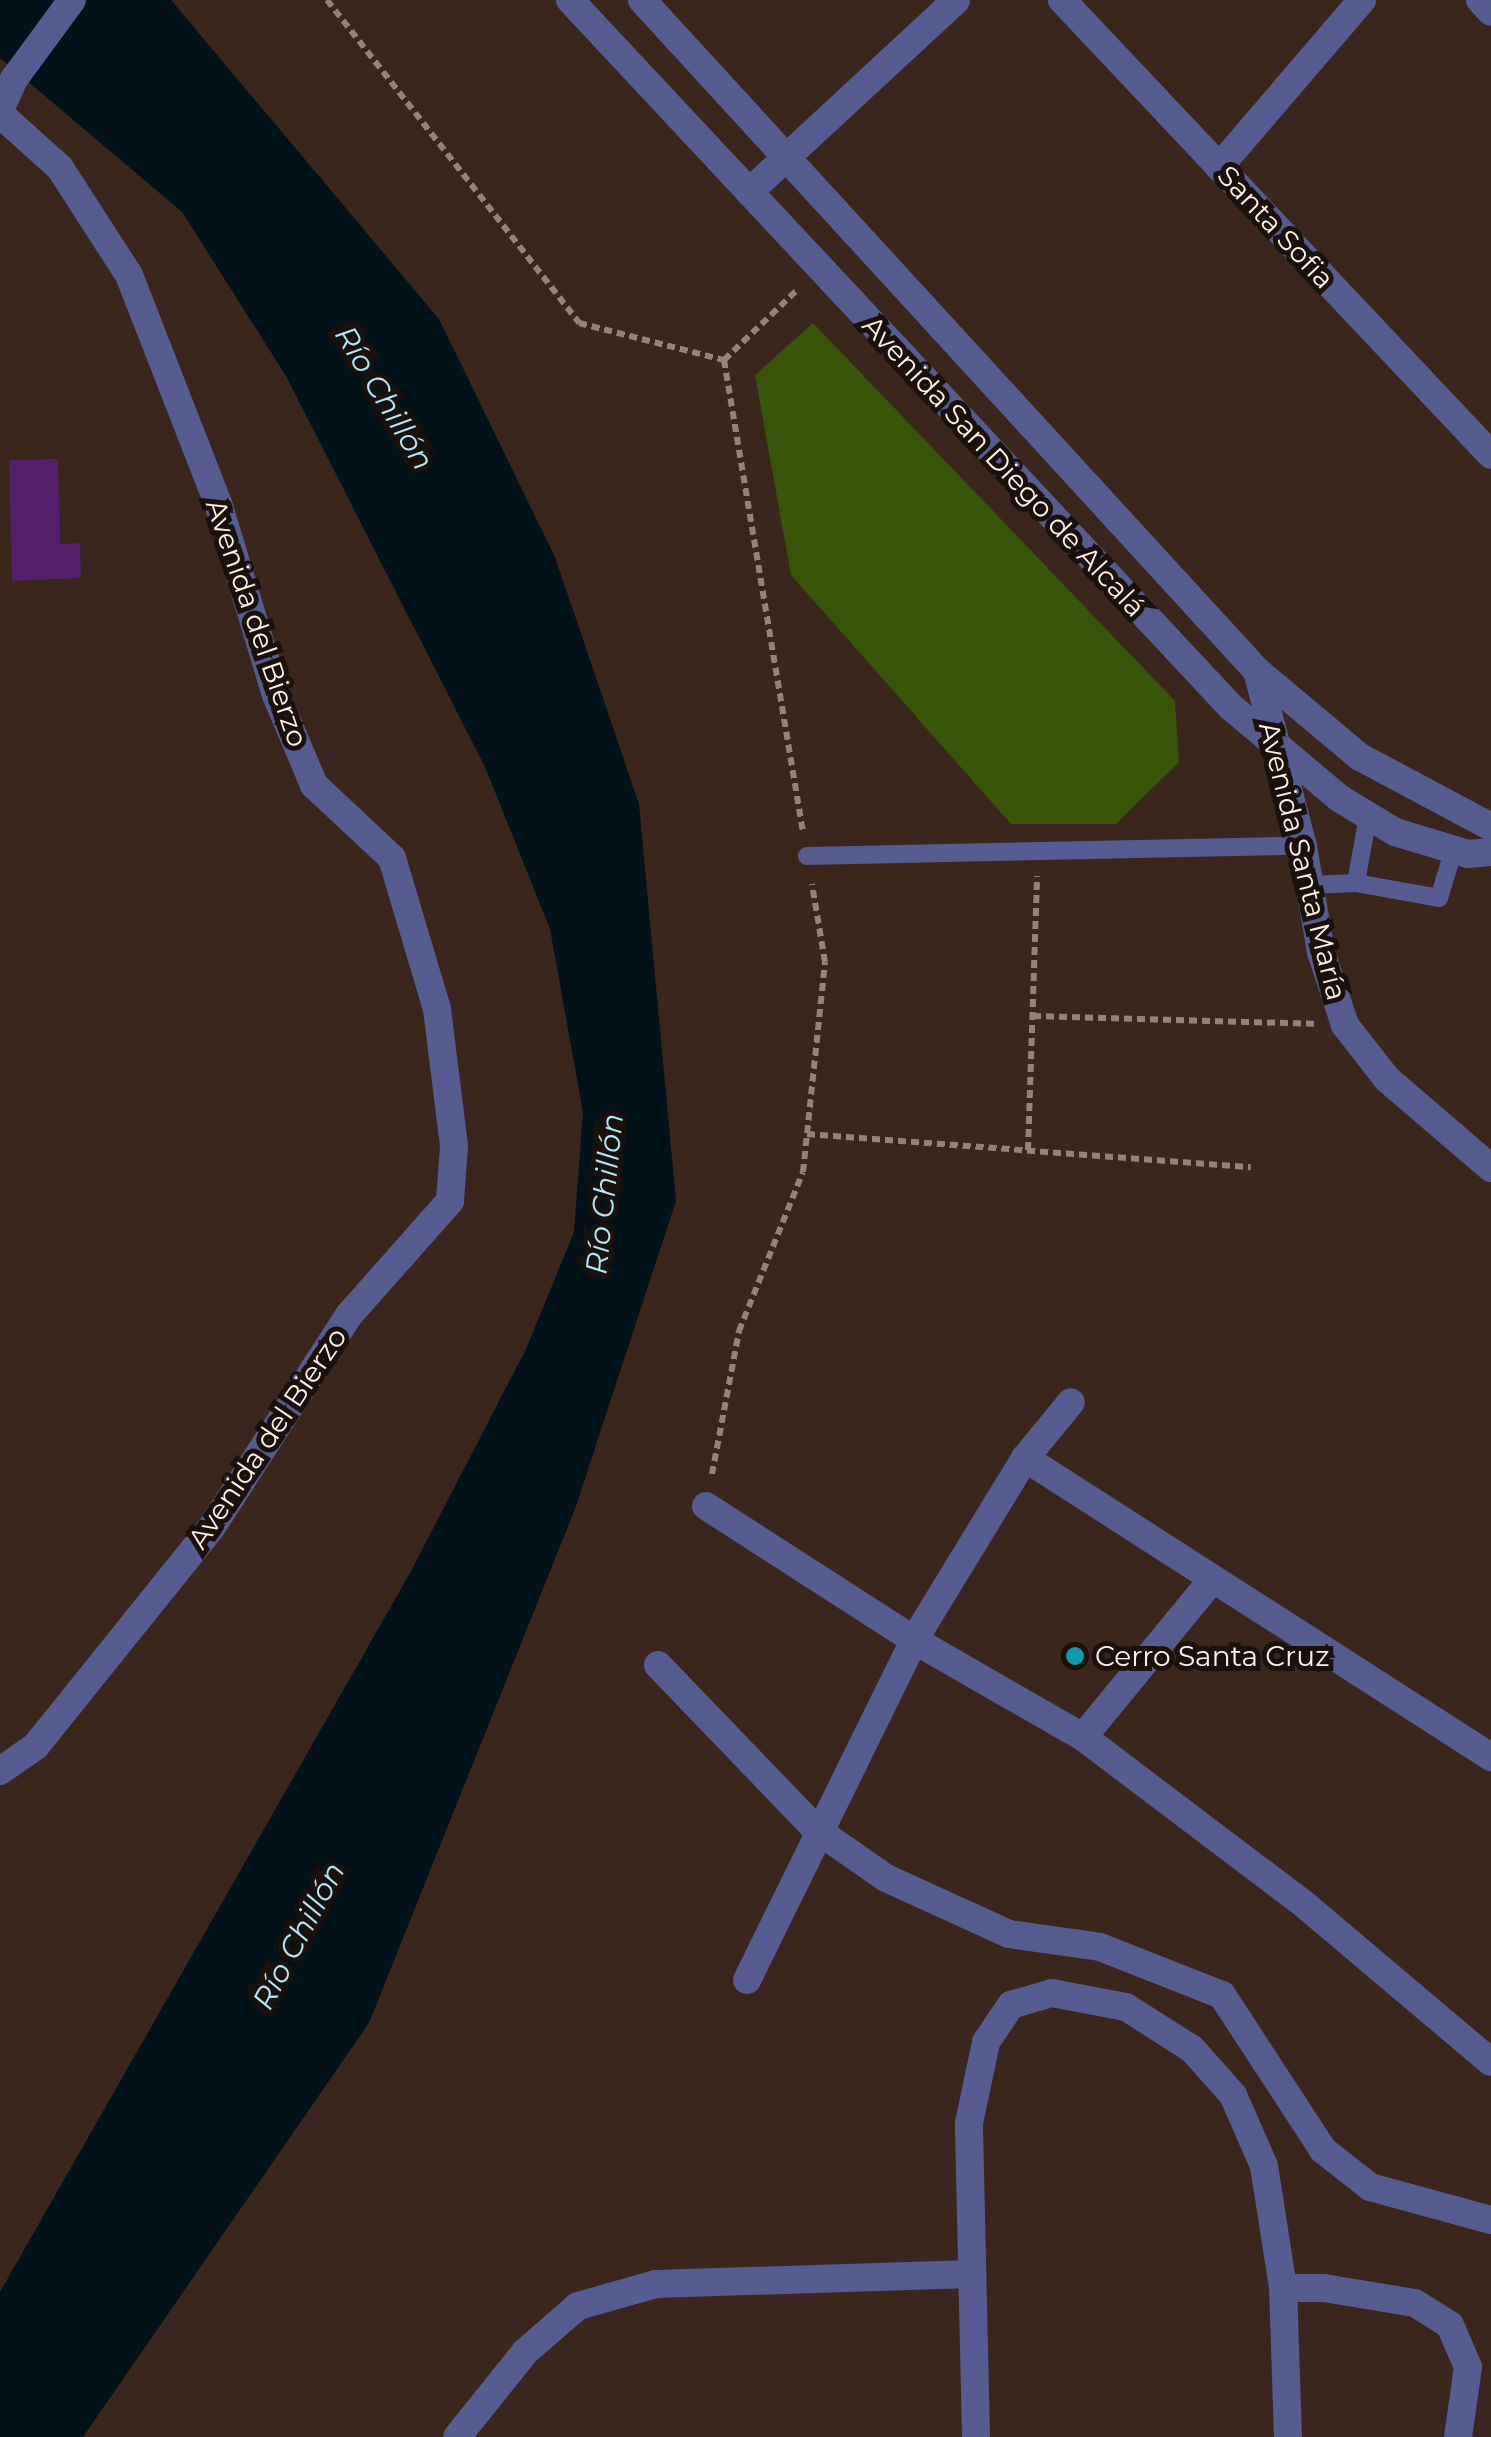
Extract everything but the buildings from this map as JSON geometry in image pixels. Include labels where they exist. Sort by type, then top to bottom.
[{"type":"street","name":"Avenida del Bierzo","points":[[0,1771],[36,1746],[211,1528],[349,1315],[450,1201],[454,1146],[437,1010],[392,858],[314,786],[276,696],[218,504],[129,276],[60,168],[0,112],[14,80],[72,0]]},
{"type":"street","name":"Avenida San Diego de Alcalá","points":[[570,0],[1231,707],[1275,746],[1394,832],[1454,850],[1491,852]]},
{"type":"street","name":"Avenida San Diego de Alcalá","points":[[642,0],[784,160],[1256,671],[1360,757],[1491,827]]},
{"type":"street","points":[[749,192],[956,0]]},
{"type":"street","name":"Santa Sofia","points":[[1062,0],[1491,455]]},
{"type":"street","points":[[1219,167],[1362,0]]},
{"type":"street","points":[[1480,0],[1491,12]]},
{"type":"street","name":"Avenida Santa María","points":[[1256,671],[1303,846],[1320,952],[1345,1025],[1387,1079],[1491,1168]]},
{"type":"street","points":[[747,1980],[817,1830],[914,1640],[1025,1458],[1071,1402]]},
{"type":"street","points":[[1025,1458],[1491,1757]]},
{"type":"street","points":[[706,1506],[914,1640],[1083,1738],[1304,1906],[1482,2054],[1491,2024]]},
{"type":"street","points":[[1083,1738],[1212,1580]]},
{"type":"street","points":[[658,1666],[817,1830],[886,1878],[1009,1934],[1100,1947],[1222,1995],[1323,2150],[1370,2187],[1491,2220]]},
{"type":"street","points":[[976,2437],[969,2123],[986,2042],[1011,2005],[1052,1993],[1126,2007],[1192,2049],[1233,2095],[1264,2166],[1283,2288],[1288,2437]]},
{"type":"street","points":[[457,2437],[525,2352],[578,2306],[656,2284],[971,2274]]},
{"type":"street","points":[[1283,2288],[1415,2303],[1450,2324],[1468,2367],[1458,2437]]},
{"type":"lane","points":[[1356,882],[1368,816]]},
{"type":"lane","points":[[807,856],[1303,846]]},
{"type":"lane","points":[[1310,885],[1356,882],[1439,898],[1454,850]]},
{"type":"path","points":[[327,0],[579,324],[724,360]]},
{"type":"path","points":[[724,360],[820,268]]},
{"type":"path","points":[[706,1506],[739,1331],[803,1172],[825,962],[724,360]]},
{"type":"path","points":[[1028,1150],[1038,854]]},
{"type":"path","points":[[1032,1016],[1345,1025]]},
{"type":"path","points":[[808,1134],[1251,1166]]},
{"type":"green space","points":[[813,323],[1175,701],[1179,762],[1116,824],[1011,824],[791,575],[755,375]]},
{"type":"water","name":"Río Chillón","points":[[0,0],[171,0],[439,319],[555,557],[639,804],[676,1201],[575,1509],[369,2023],[83,2437],[0,2437],[0,2292],[410,1573],[526,1349],[574,1232],[583,1112],[550,929],[485,767],[286,376],[182,212],[0,58]]},
{"type":"place","name":"Cerro Santa Cruz","points":[[1075,1656]]}]
